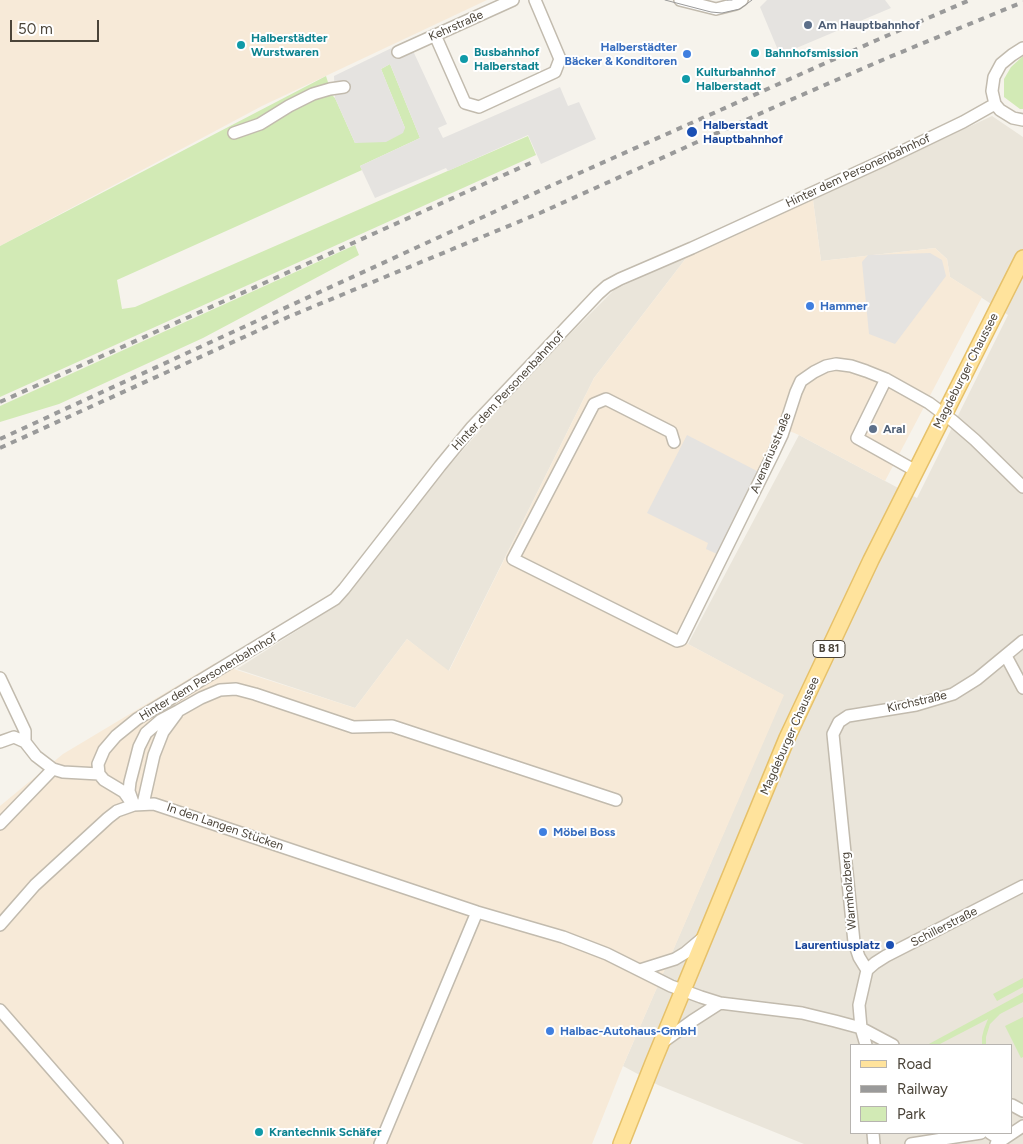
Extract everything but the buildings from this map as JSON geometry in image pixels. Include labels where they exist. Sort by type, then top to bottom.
[{"type":"main road","name":"Magdeburger Chaussee","points":[[622,1144],[660,1044],[787,738],[871,560],[1023,258]]},
{"type":"street","name":"Kehrstraße","points":[[398,52],[513,0]]},
{"type":"street","points":[[435,35],[465,103],[479,107],[555,72],[560,59],[535,0]]},
{"type":"street","points":[[680,0],[716,9],[736,4],[742,0]]},
{"type":"street","points":[[1023,48],[1001,64],[992,84],[995,104],[1006,114],[1023,120]]},
{"type":"street","points":[[234,133],[260,124],[313,94],[344,87]]},
{"type":"street","name":"Hinter dem Personenbahnhof","points":[[99,774],[98,764],[104,750],[116,736],[137,719],[335,599],[472,427],[607,286],[884,160],[963,122],[995,104]]},
{"type":"street","name":"Avenariusstraße","points":[[674,442],[671,432],[606,399],[594,404],[513,559],[677,641],[681,640],[774,454],[801,382],[814,372],[826,366],[836,364],[850,366],[886,379],[929,403],[975,440],[1023,487]]},
{"type":"street","points":[[886,379],[857,438],[916,471]]},
{"type":"street","name":"Kirchstraße","points":[[833,734],[839,722],[848,716],[916,705],[953,694],[978,679],[1023,641]]},
{"type":"street","points":[[1006,656],[1023,688]]},
{"type":"street","points":[[0,678],[25,731],[25,742]]},
{"type":"street","points":[[138,804],[129,791],[130,782],[139,747],[146,733],[161,720],[201,698],[220,690],[236,689],[353,727],[392,726],[616,800]]},
{"type":"street","points":[[138,804],[162,732],[178,712]]},
{"type":"street","name":"Warmholzberg","points":[[833,734],[854,942],[859,957],[867,970]]},
{"type":"street","points":[[0,742],[14,737],[25,742],[36,756],[53,769],[63,772],[99,774],[104,780],[124,792],[138,804]]},
{"type":"street","points":[[0,824],[53,769]]},
{"type":"street","points":[[0,925],[35,885],[88,836],[117,812],[138,804]]},
{"type":"street","name":"In den Langen Stücken","points":[[138,804],[154,804],[165,807],[477,912],[563,937],[608,954],[682,990],[720,1003],[802,1013],[861,1028],[891,1044]]},
{"type":"street","name":"Schillerstraße","points":[[867,970],[886,956],[1023,886]]},
{"type":"street","points":[[380,1144],[477,912]]},
{"type":"street","points":[[640,970],[675,959],[705,936]]},
{"type":"street","points":[[866,1044],[861,1028],[859,1005],[867,970]]},
{"type":"street","points":[[660,1044],[720,1003]]},
{"type":"street","points":[[0,1010],[117,1144]]},
{"type":"street","points":[[911,1144],[975,1134]]},
{"type":"street","points":[[998,1142],[1010,1134]]},
{"type":"shaded area","points":[[0,0],[487,0],[262,106],[0,246]]},
{"type":"shaded area","name":"Am Hauptbahnhof","points":[[767,0],[885,0],[891,8],[780,55],[760,7]]},
{"type":"shaded area","points":[[408,40],[447,124],[438,128],[443,138],[560,87],[568,106],[579,102],[596,139],[541,164],[528,135],[448,171],[446,168],[375,198],[360,166],[420,138],[390,64],[381,69],[405,128],[403,133],[386,142],[355,143],[335,98],[334,76]]},
{"type":"shaded area","points":[[992,116],[1023,137],[1023,1144],[804,1144],[658,1085],[623,1066],[783,695],[688,644],[799,435],[917,498],[1008,315],[950,277],[947,259],[935,248],[821,261],[813,200]]},
{"type":"shaded area","points":[[813,200],[821,261],[935,248],[947,259],[950,277],[982,297],[885,481],[799,435],[775,425],[763,466],[676,636],[784,695],[623,1066],[592,1144],[0,1144],[0,806],[63,754],[215,663],[355,708],[407,639],[449,671],[594,378],[690,253]]},
{"type":"shaded area","points":[[690,253],[594,378],[448,672],[407,639],[355,708],[237,669],[337,605],[436,481],[521,383],[614,290]]},
{"type":"shaded area","points":[[930,253],[942,260],[946,276],[895,344],[869,334],[862,262],[868,255]]},
{"type":"shaded area","points":[[687,435],[759,472],[717,554],[706,549],[708,543],[647,513]]},
{"type":"green space","points":[[1023,56],[1023,109],[1020,109],[1004,97],[1004,79],[1011,67]]},
{"type":"green space","points":[[390,64],[420,138],[360,166],[362,170],[117,280],[122,309],[135,307],[528,136],[536,155],[0,397],[0,246],[326,76],[332,95],[355,143],[405,128],[381,69]]},
{"type":"green space","points":[[355,245],[359,255],[203,338],[59,404],[0,422],[0,406]]},
{"type":"green space","points":[[1023,978],[1023,987],[997,1001],[993,994]]},
{"type":"green space","points":[[1023,993],[1023,1002],[1000,1014],[990,1024],[986,1044],[982,1044],[982,1037],[988,1019],[940,1044],[929,1044]]},
{"type":"green space","points":[[1023,1017],[1023,1057],[1021,1058],[1005,1026]]},
{"type":"tram line","points":[[665,0],[722,13],[740,9],[752,0]]},
{"type":"tram line","points":[[727,0],[732,0]]},
{"type":"railway","points":[[0,439],[546,188],[970,0]]},
{"type":"railway","points":[[0,448],[288,317],[540,213],[788,101],[1023,2]]},
{"type":"railway","points":[[0,402],[535,161]]},
{"type":"place","name":"Am Hauptbahnhof","points":[[808,25]]},
{"type":"place","name":"Halberstädter Wurstwaren","points":[[241,45]]},
{"type":"place","name":"Bahnhofsmission","points":[[755,53]]},
{"type":"place","name":"Halberstädter Bäcker & Konditoren","points":[[687,54]]},
{"type":"place","name":"Busbahnhof Halberstadt","points":[[464,59]]},
{"type":"place","name":"Kulturbahnhof Halberstadt","points":[[686,79]]},
{"type":"place","name":"Halberstadt Hauptbahnhof","points":[[692,132]]},
{"type":"place","name":"Hammer","points":[[810,306]]},
{"type":"place","name":"Aral","points":[[873,429]]},
{"type":"place","name":"Möbel Boss","points":[[543,832]]},
{"type":"place","name":"Laurentiusplatz","points":[[890,945]]},
{"type":"place","name":"Halbac-Autohaus-GmbH","points":[[550,1031]]},
{"type":"place","name":"Krantechnik Schäfer","points":[[259,1132]]}]
